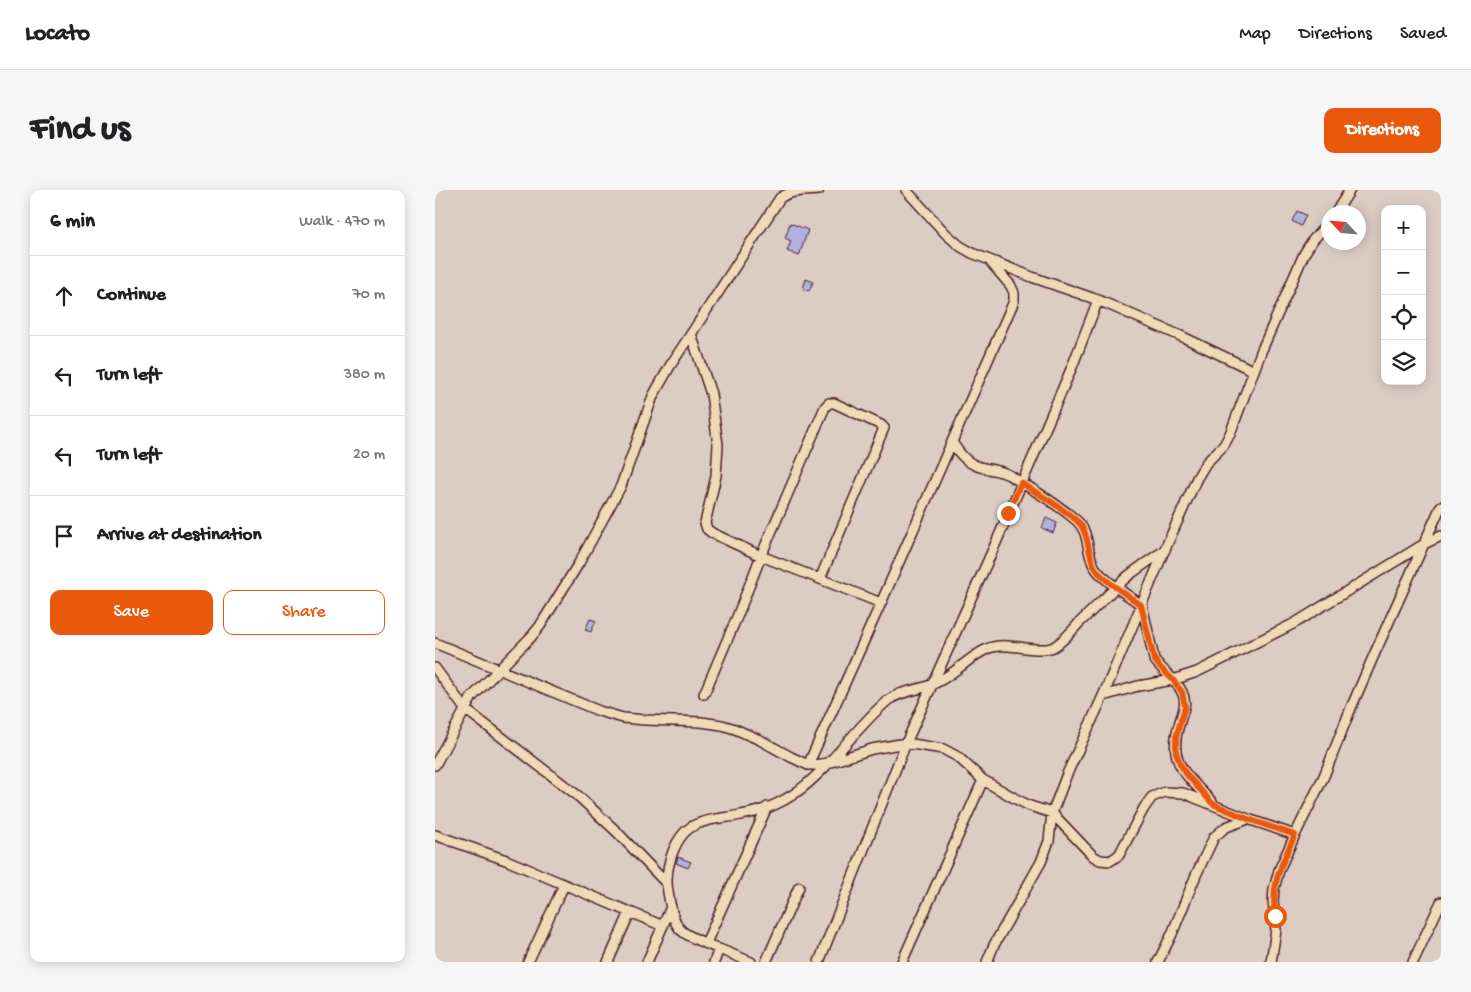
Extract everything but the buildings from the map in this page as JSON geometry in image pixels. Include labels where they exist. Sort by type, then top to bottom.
[{"type":"street","points":[[435,765],[465,709],[480,688],[540,626],[579,563],[621,486],[653,396],[670,366],[780,198],[785,194],[794,192],[819,190]]},
{"type":"street","points":[[906,190],[946,234],[960,246],[989,260],[1050,284],[1098,300],[1183,337],[1254,371]]},
{"type":"street","points":[[1341,205],[1351,190]]},
{"type":"street","points":[[987,962],[1041,862],[1049,841],[1052,813],[1067,774],[1103,696],[1197,478],[1206,463],[1224,445],[1230,434],[1254,371],[1304,254],[1321,232]]},
{"type":"street","points":[[808,765],[1014,301],[1015,293],[1011,286],[989,260]]},
{"type":"street","points":[[819,962],[906,743],[995,545],[1098,300]]},
{"type":"street","points":[[691,334],[711,394],[718,445],[716,476],[705,523],[707,529],[761,556],[881,603]]},
{"type":"street","points":[[704,694],[825,407],[829,403],[834,403],[884,428],[820,579]]},
{"type":"street","points":[[952,442],[960,455],[968,462],[1009,474],[1077,521],[1086,536],[1094,566],[1100,574],[1141,605],[1154,659],[1182,692],[1185,707],[1176,737],[1176,752],[1180,764],[1187,775],[1213,804]]},
{"type":"street","points":[[1271,962],[1276,930],[1273,900],[1279,870],[1324,776],[1373,655],[1441,506]]},
{"type":"street","points":[[1103,696],[1173,680],[1197,672],[1295,622],[1424,544],[1441,536]]},
{"type":"street","points":[[751,962],[706,943],[679,928],[671,907],[666,883],[668,863],[683,835],[695,824],[742,815],[767,807],[793,794],[812,779],[889,699],[933,684],[988,648],[999,646],[1051,648],[1064,639],[1129,576],[1165,550]]},
{"type":"street","points":[[435,643],[599,711],[623,718],[701,722],[722,725],[760,740],[808,765],[828,763],[872,749],[906,743],[943,749],[958,757],[983,780],[1030,806],[1052,813],[1093,856],[1101,860],[1110,861],[1119,855],[1144,808],[1152,797],[1165,792],[1183,792],[1248,819],[1295,835]]},
{"type":"street","points":[[435,668],[465,709],[577,795],[616,831],[666,883]]},
{"type":"street","points":[[902,962],[983,780]]},
{"type":"street","points":[[706,943],[767,807]]},
{"type":"street","points":[[1159,962],[1214,837],[1226,828],[1248,819]]},
{"type":"street","points":[[435,835],[506,860],[663,926]]},
{"type":"street","points":[[528,962],[564,885]]},
{"type":"street","points":[[767,962],[799,887]]},
{"type":"street","points":[[1413,962],[1441,902]]},
{"type":"street","points":[[647,962],[671,907]]},
{"type":"street","points":[[609,962],[630,912]]},
{"type":"street","points":[[714,962],[719,949]]},
{"type":"route","points":[[1008,513],[1021,483],[1077,521],[1086,536],[1094,566],[1100,574],[1141,605],[1154,659],[1182,692],[1185,707],[1176,737],[1176,752],[1180,764],[1187,775],[1213,804],[1248,819],[1295,835],[1279,870],[1274,889],[1275,916]]}]
